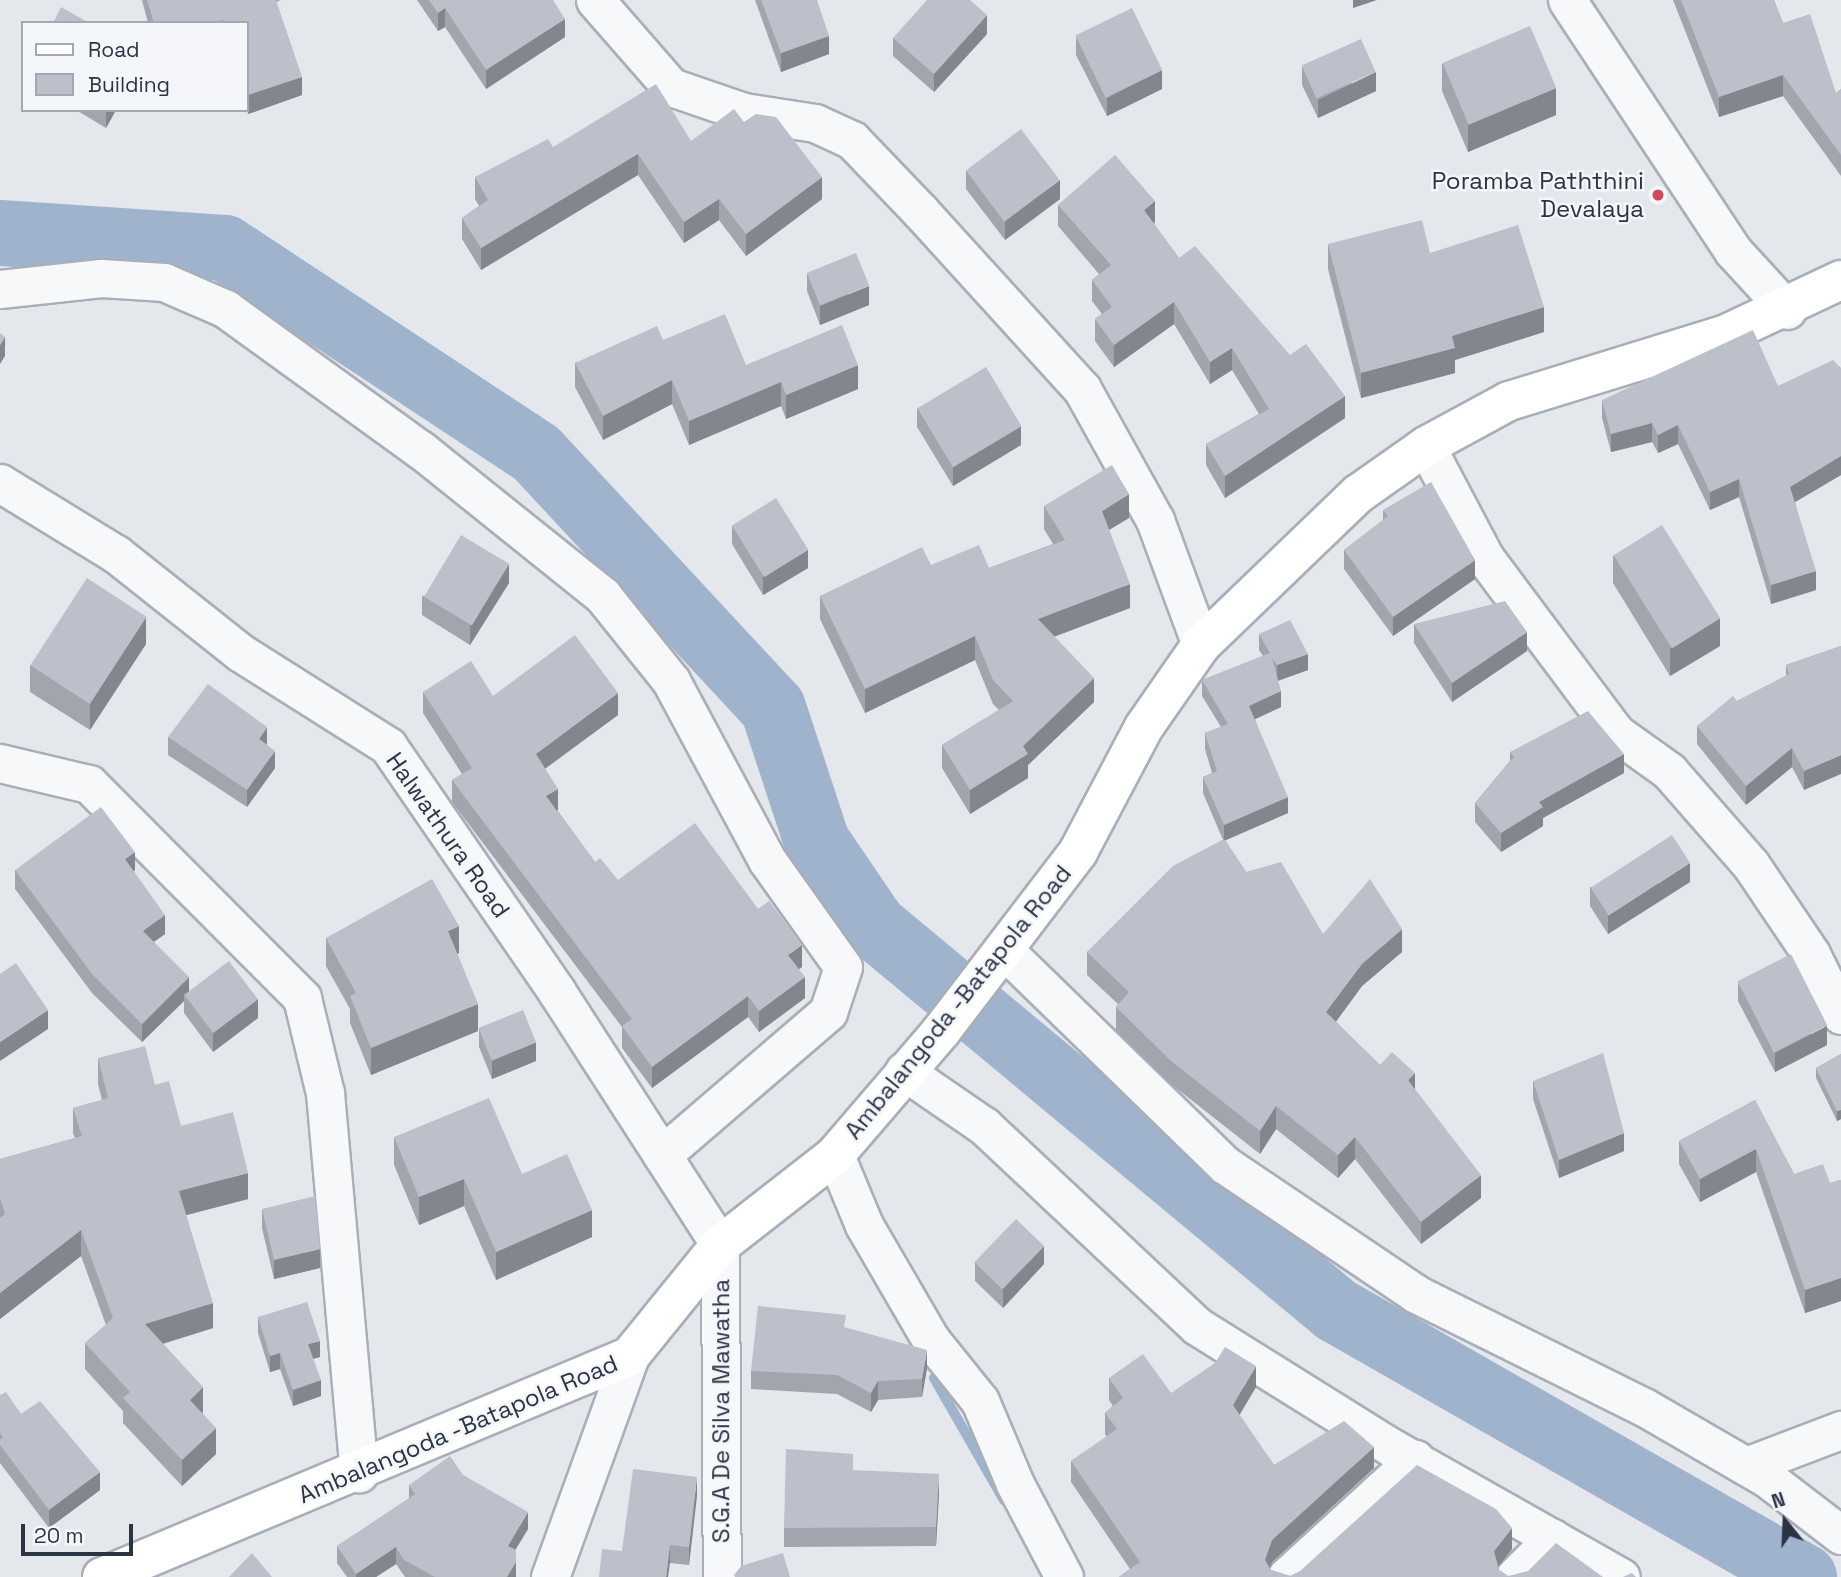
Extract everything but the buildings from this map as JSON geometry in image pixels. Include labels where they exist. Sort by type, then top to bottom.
[{"type":"main road","name":"Ambalangoda -Batapola Road","points":[[102,1577],[359,1473],[630,1356],[720,1245],[835,1155],[904,1071],[942,1030],[1078,852],[1144,727],[1200,645],[1358,494],[1426,446],[1509,401],[1787,310],[1841,280]]},
{"type":"street","points":[[595,0],[626,16],[671,87],[744,112],[815,123],[852,140],[920,211],[1082,389],[1155,520],[1200,645]]},
{"type":"street","points":[[1567,0],[1733,251],[1787,310]]},
{"type":"street","points":[[0,289],[101,278],[164,282],[226,309],[421,450],[603,596],[671,681],[766,860],[843,967],[828,1012],[662,1155]]},
{"type":"street","points":[[1426,446],[1485,558],[1616,733],[1669,771],[1751,865],[1811,954],[1841,1015]]},
{"type":"street","name":"Halwathura Road","points":[[0,483],[116,554],[241,653],[388,746],[720,1245]]},
{"type":"street","points":[[0,763],[89,784],[302,998],[325,1093],[359,1473]]},
{"type":"street","points":[[999,958],[1224,1165],[1416,1294],[1644,1407],[1746,1466],[1841,1535]]},
{"type":"street","points":[[904,1071],[984,1126],[1197,1326],[1415,1459],[1621,1577]]},
{"type":"street","points":[[835,1155],[864,1225],[931,1340],[980,1401],[1015,1485],[1064,1577]]},
{"type":"street","name":"S.G.A De Silva Mawatha","points":[[720,1245],[722,1577]]},
{"type":"street","points":[[550,1577],[630,1356]]},
{"type":"street","points":[[1746,1466],[1841,1430]]},
{"type":"street","points":[[1286,1577],[1415,1459]]},
{"type":"street","points":[[1514,1577],[1553,1538]]},
{"type":"waterway","points":[[0,233],[225,248],[536,453],[773,708],[817,842],[874,926],[1336,1310],[1804,1577]]},
{"type":"waterway","points":[[934,1378],[1004,1500]]},
{"type":"place","name":"Poramba Paththini Devalaya","points":[[1658,195]]}]
